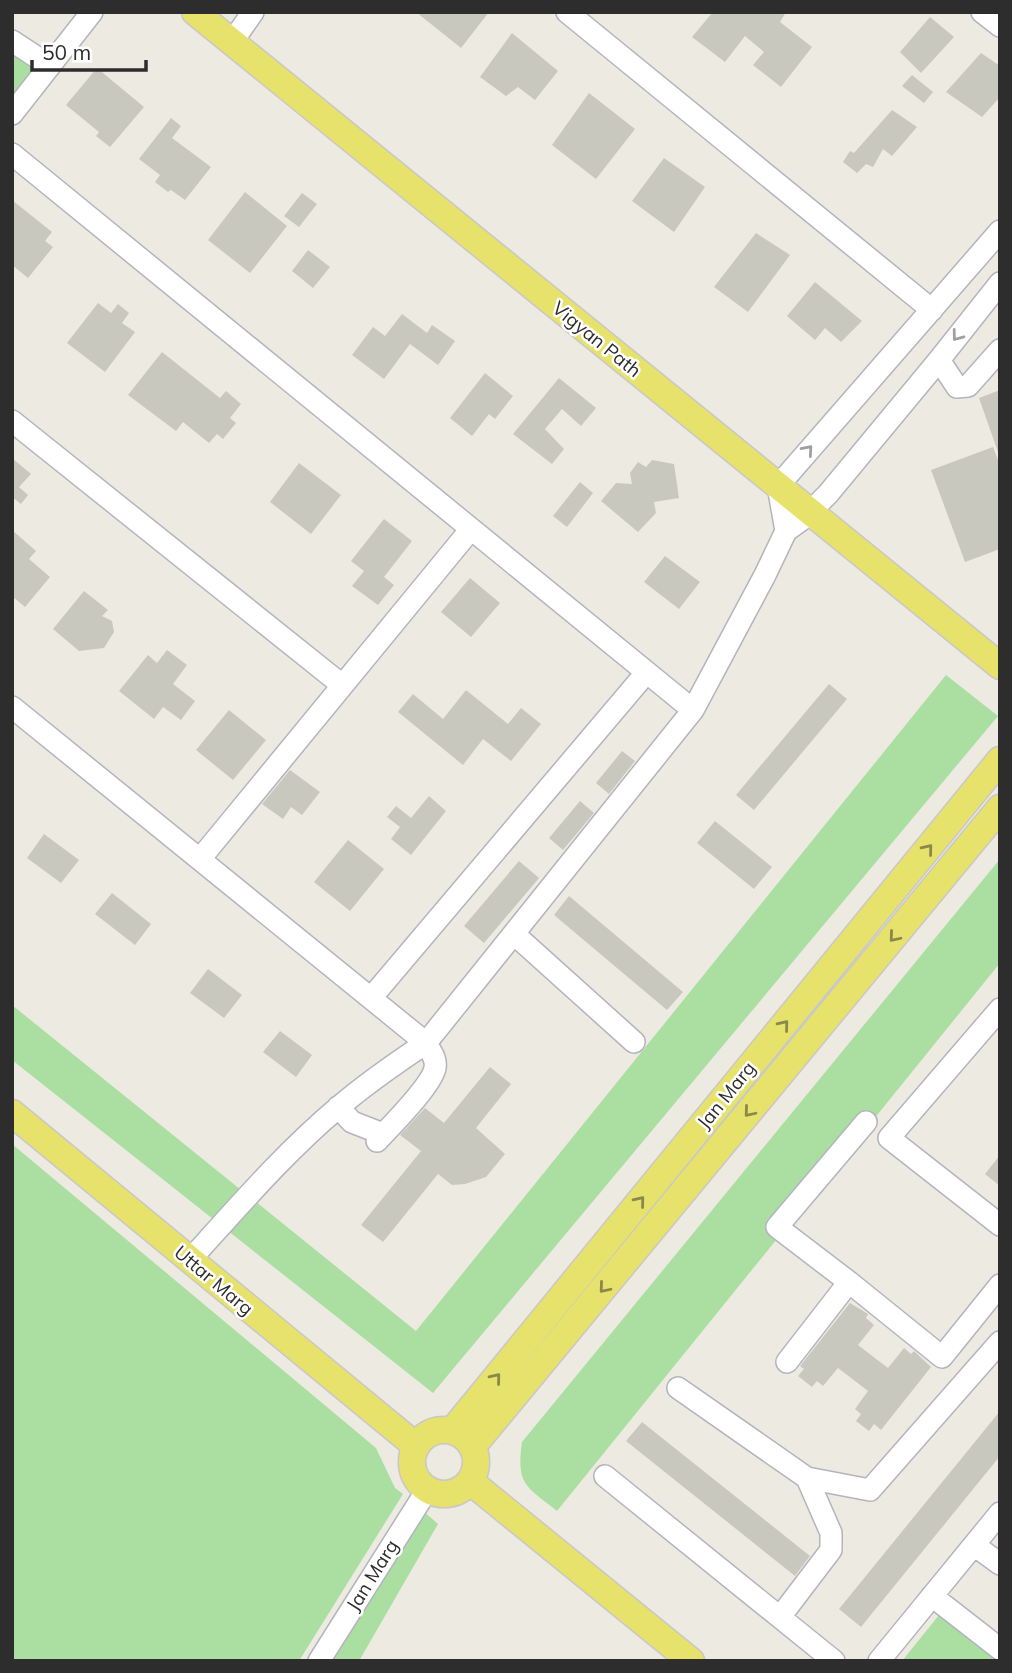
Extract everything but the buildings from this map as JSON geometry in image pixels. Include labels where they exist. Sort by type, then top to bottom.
[{"type":"main road","name":"Vigyan Path","points":[[195,12],[1000,666]]},
{"type":"main road","name":"Jan Marg","points":[[463,1438],[1000,760]]},
{"type":"main road","name":"Jan Marg","points":[[463,1438],[1000,808]]},
{"type":"main road","name":"Uttar Marg","points":[[12,1113],[416,1446]]},
{"type":"main road","points":[[440,1430],[463,1438],[477,1458],[476,1473],[462,1490],[449,1495],[427,1490],[417,1480],[412,1466],[416,1446],[428,1434],[440,1430]]},
{"type":"main road","points":[[471,1482],[691,1661]]},
{"type":"street","points":[[12,114],[92,12]]},
{"type":"street","points":[[232,42],[253,12]]},
{"type":"street","points":[[567,12],[932,310]]},
{"type":"street","points":[[982,12],[1000,26]]},
{"type":"street","points":[[12,41],[50,66]]},
{"type":"street","points":[[12,153],[693,710]]},
{"type":"street","points":[[786,531],[778,486],[1000,231]]},
{"type":"street","points":[[190,1260],[267,1175],[338,1108],[377,1076],[426,1043],[693,710],[786,531],[828,494],[1000,283]]},
{"type":"street","points":[[939,360],[957,387],[963,388],[968,386],[1000,350]]},
{"type":"street","points":[[12,421],[342,685]]},
{"type":"street","points":[[200,859],[471,529]]},
{"type":"street","points":[[371,998],[646,673]]},
{"type":"street","points":[[12,707],[426,1043],[435,1058],[435,1069],[424,1087],[380,1137],[352,1122],[338,1108]]},
{"type":"street","points":[[514,934],[634,1042]]},
{"type":"street","points":[[890,1138],[1000,1009]]},
{"type":"street","points":[[1000,1225],[862,1119],[777,1227],[942,1357],[1000,1285]]},
{"type":"street","points":[[787,1362],[849,1282]]},
{"type":"street","points":[[678,1388],[807,1478],[866,1490],[873,1489],[1000,1342]]},
{"type":"street","points":[[605,1476],[834,1661]]},
{"type":"street","points":[[780,1618],[831,1550],[831,1533],[807,1478]]},
{"type":"street","name":"Jan Marg","points":[[318,1661],[427,1490]]},
{"type":"street","points":[[879,1661],[1000,1513]]},
{"type":"street","points":[[974,1545],[1000,1564]]},
{"type":"street","points":[[932,1596],[1000,1648]]},
{"type":"green space","points":[[12,54],[38,69],[12,103]]},
{"type":"green space","points":[[946,675],[998,716],[433,1393],[12,1060],[12,1005],[416,1331]]},
{"type":"green space","points":[[1000,859],[1000,963],[557,1511],[531,1490],[522,1476],[522,1442]]},
{"type":"green space","points":[[12,1144],[376,1448],[395,1488],[403,1494],[299,1661],[12,1661]]},
{"type":"green space","points":[[422,1510],[438,1524],[359,1661],[332,1661]]},
{"type":"green space","points":[[939,1615],[998,1660],[902,1661]]}]
